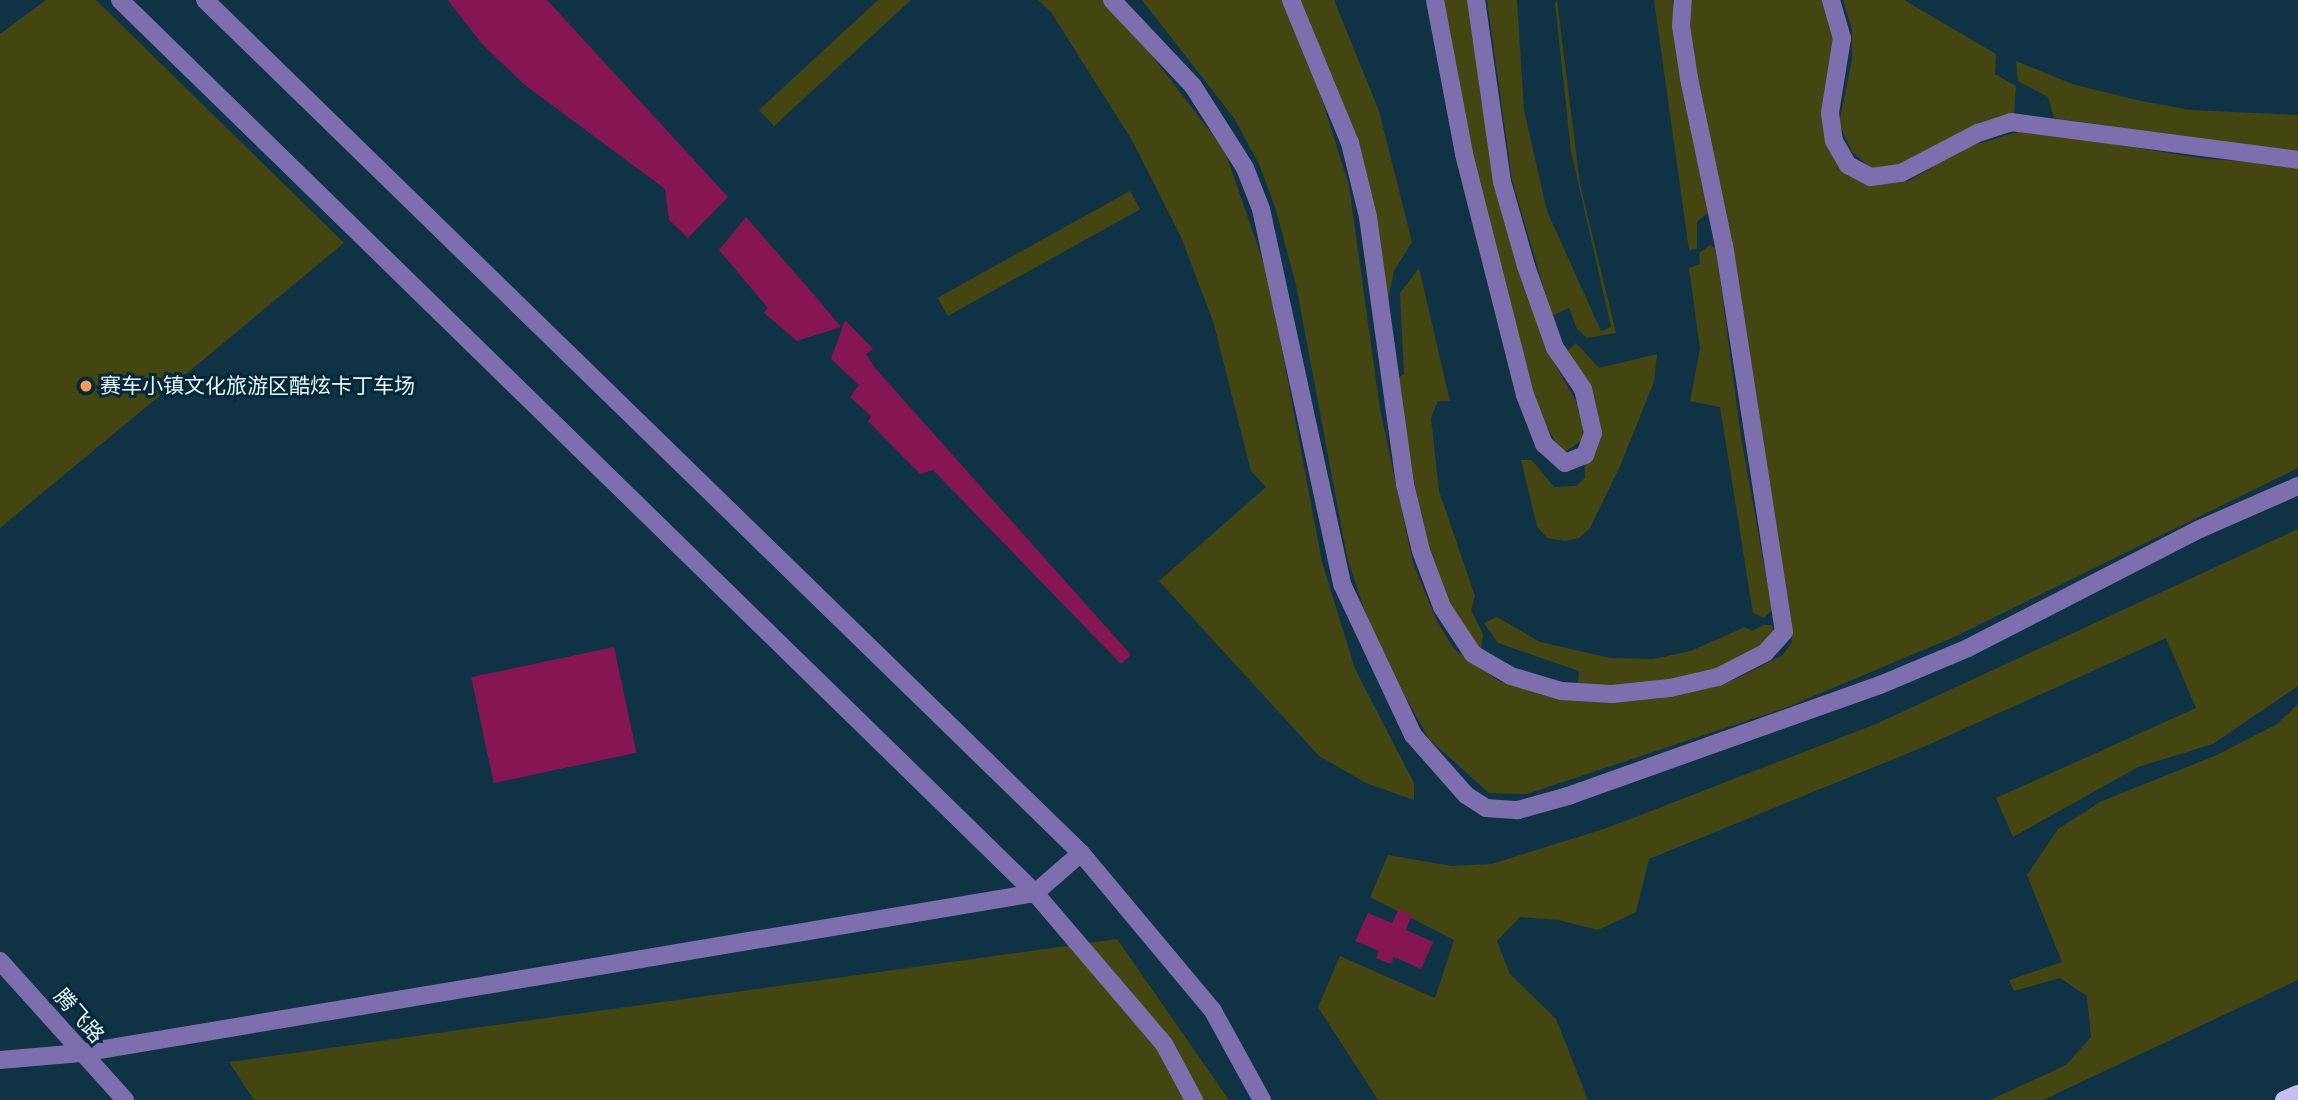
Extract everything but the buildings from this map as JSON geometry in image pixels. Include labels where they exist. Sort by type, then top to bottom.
[{"type":"main road","points":[[2284,1100],[2298,1094]]},
{"type":"street","points":[[120,0],[1035,893],[1164,1044],[1194,1100]]},
{"type":"street","points":[[205,0],[1081,853],[1213,1011],[1262,1100]]},
{"type":"street","points":[[1112,0],[1193,86],[1245,168],[1261,209],[1342,584],[1413,735],[1466,795],[1486,808],[1518,810],[1568,796],[1880,685],[1968,648],[2200,529],[2298,486]]},
{"type":"street","points":[[1291,0],[1350,143],[1368,217],[1405,484],[1421,551],[1442,607],[1474,653],[1511,676],[1561,691],[1612,694],[1670,688],[1718,677],[1765,653],[1784,632],[1724,246],[1689,78],[1682,26],[1683,0]]},
{"type":"street","points":[[1435,0],[1464,154],[1525,395],[1544,444],[1565,463],[1585,455],[1592,433],[1583,389],[1555,348],[1525,266],[1502,182],[1476,0]]},
{"type":"street","points":[[1831,0],[1842,38],[1830,113],[1834,141],[1848,165],[1871,177],[1901,173],[1978,132],[2011,122],[2298,160]]},
{"type":"street","points":[[0,1060],[81,1054],[1035,893],[1081,853]]},
{"type":"street","name":"腾飞路","points":[[0,961],[125,1100]]},
{"type":"shaded area","name":"赛车小镇文化旅游区酷炫卡丁车场","points":[[46,0],[96,0],[344,243],[0,528],[0,34]]},
{"type":"shaded area","points":[[878,0],[911,0],[774,126],[759,110]]},
{"type":"shaded area","points":[[1038,0],[1103,0],[1137,36],[1225,151],[1268,276],[1322,562],[1355,669],[1414,783],[1414,800],[1366,783],[1319,756],[1159,581],[1266,487],[1251,471],[1213,321],[1181,237],[1133,142],[1051,12]]},
{"type":"shaded area","points":[[1142,0],[1282,0],[1320,93],[1349,186],[1380,409],[1413,563],[1436,619],[1454,649],[1499,681],[1555,695],[1657,699],[1734,680],[1783,655],[1792,642],[1791,618],[1688,37],[1688,0],[1822,0],[1833,25],[1833,48],[1824,115],[1851,174],[1867,184],[1909,181],[1964,148],[2025,130],[2200,158],[2298,166],[2298,468],[1952,638],[1785,708],[1527,794],[1489,793],[1429,739],[1376,645],[1347,557],[1296,285],[1276,210],[1259,164],[1234,118]]},
{"type":"shaded area","points":[[1301,0],[1334,0],[1379,111],[1412,242],[1394,271],[1388,300],[1362,155]]},
{"type":"shaded area","points":[[1441,0],[1470,0],[1481,101],[1506,227],[1522,281],[1553,361],[1576,401],[1583,427],[1582,440],[1562,454],[1533,401],[1470,147]]},
{"type":"shaded area","points":[[1487,0],[1517,0],[1524,110],[1547,211],[1601,331],[1611,327],[1571,151],[1555,4],[1557,0],[1580,184],[1616,333],[1587,338],[1577,329],[1569,308],[1552,316],[1512,180]]},
{"type":"shaded area","points":[[1654,0],[1672,0],[1710,211],[1697,222],[1697,249],[1689,250]]},
{"type":"shaded area","points":[[1843,0],[1904,0],[1996,54],[1995,74],[2016,86],[2014,115],[1974,125],[1901,165],[1871,168],[1852,152],[1839,123],[1852,60],[1852,29]]},
{"type":"shaded area","points":[[2016,61],[2072,84],[2141,101],[2191,110],[2298,115],[2298,154],[2054,118],[2048,97],[2018,81]]},
{"type":"shaded area","points":[[1130,191],[1140,209],[948,316],[938,298]]},
{"type":"shaded area","points":[[1710,245],[1716,249],[1741,437],[1772,610],[1764,618],[1753,613],[1720,407],[1690,401],[1700,349],[1689,268],[1700,264],[1699,253]]},
{"type":"shaded area","points":[[1419,268],[1450,401],[1438,401],[1431,418],[1439,491],[1475,596],[1471,610],[1483,634],[1481,650],[1451,612],[1429,555],[1394,380],[1404,374],[1400,293]]},
{"type":"shaded area","points":[[1576,343],[1599,368],[1657,354],[1654,382],[1620,466],[1590,528],[1579,538],[1565,541],[1547,538],[1537,526],[1521,460],[1532,460],[1554,487],[1576,486],[1585,478],[1584,462],[1599,430],[1597,408],[1566,352]]},
{"type":"shaded area","points":[[2298,529],[2298,686],[2213,744],[2138,767],[2013,837],[1996,798],[2196,708],[2166,638],[1928,745],[1649,859],[1636,912],[1598,930],[1559,920],[1520,917],[1497,941],[1510,974],[1556,1019],[1588,1100],[1378,1100],[1318,1007],[1340,956],[1435,998],[1454,940],[1370,897],[1388,855],[1452,866],[1491,864],[1607,828],[1876,724]]},
{"type":"shaded area","points":[[1497,617],[1540,642],[1610,658],[1653,659],[1691,651],[1745,627],[1752,631],[1763,625],[1772,625],[1774,635],[1765,646],[1727,667],[1674,682],[1600,686],[1578,683],[1579,671],[1498,643],[1484,623]]},
{"type":"shaded area","points":[[2298,704],[2298,980],[2043,1100],[1990,1100],[2066,1065],[2091,1037],[2087,996],[2060,978],[2014,991],[2009,980],[2062,962],[2027,875],[2058,829],[2100,802],[2217,755],[2277,724]]},
{"type":"shaded area","points":[[1117,939],[1229,1100],[254,1100],[229,1062]]},
{"type":"place","name":"赛车小镇文化旅游区酷炫卡丁车场","points":[[86,386]]}]
